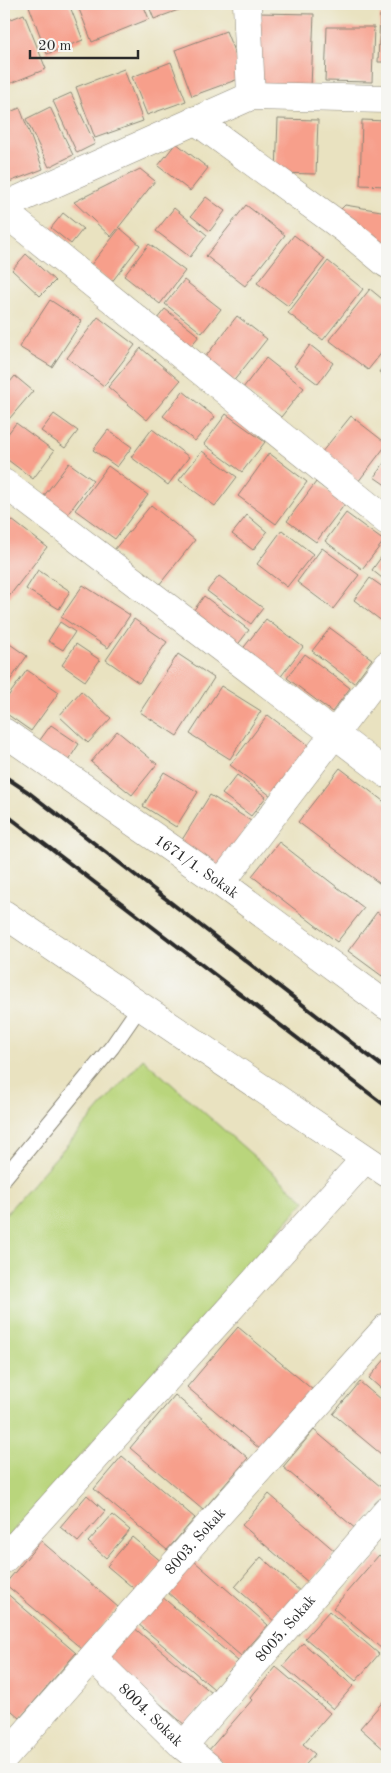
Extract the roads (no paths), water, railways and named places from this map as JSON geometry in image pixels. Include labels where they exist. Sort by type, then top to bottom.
[{"type":"street","points":[[247,4],[251,96]]},
{"type":"street","points":[[4,206],[251,96],[387,99]]},
{"type":"street","points":[[195,120],[346,230],[387,264]]},
{"type":"street","points":[[4,212],[387,520]]},
{"type":"street","points":[[4,483],[387,774]]},
{"type":"street","points":[[221,883],[387,664]]},
{"type":"street","name":"1671/1. Sokak","points":[[4,732],[221,883],[387,1006]]},
{"type":"street","points":[[4,914],[376,1166],[4,1559]]},
{"type":"street","name":"8003. Sokak","points":[[4,1758],[387,1326]]},
{"type":"street","name":"8005. Sokak","points":[[183,1746],[387,1511]]},
{"type":"street","name":"8004. Sokak","points":[[93,1658],[183,1746],[211,1769]]},
{"type":"lane","points":[[4,1178],[112,1047],[141,1005]]},
{"type":"railway","points":[[4,776],[28,792],[387,1070]]},
{"type":"railway","points":[[4,813],[387,1107]]}]
